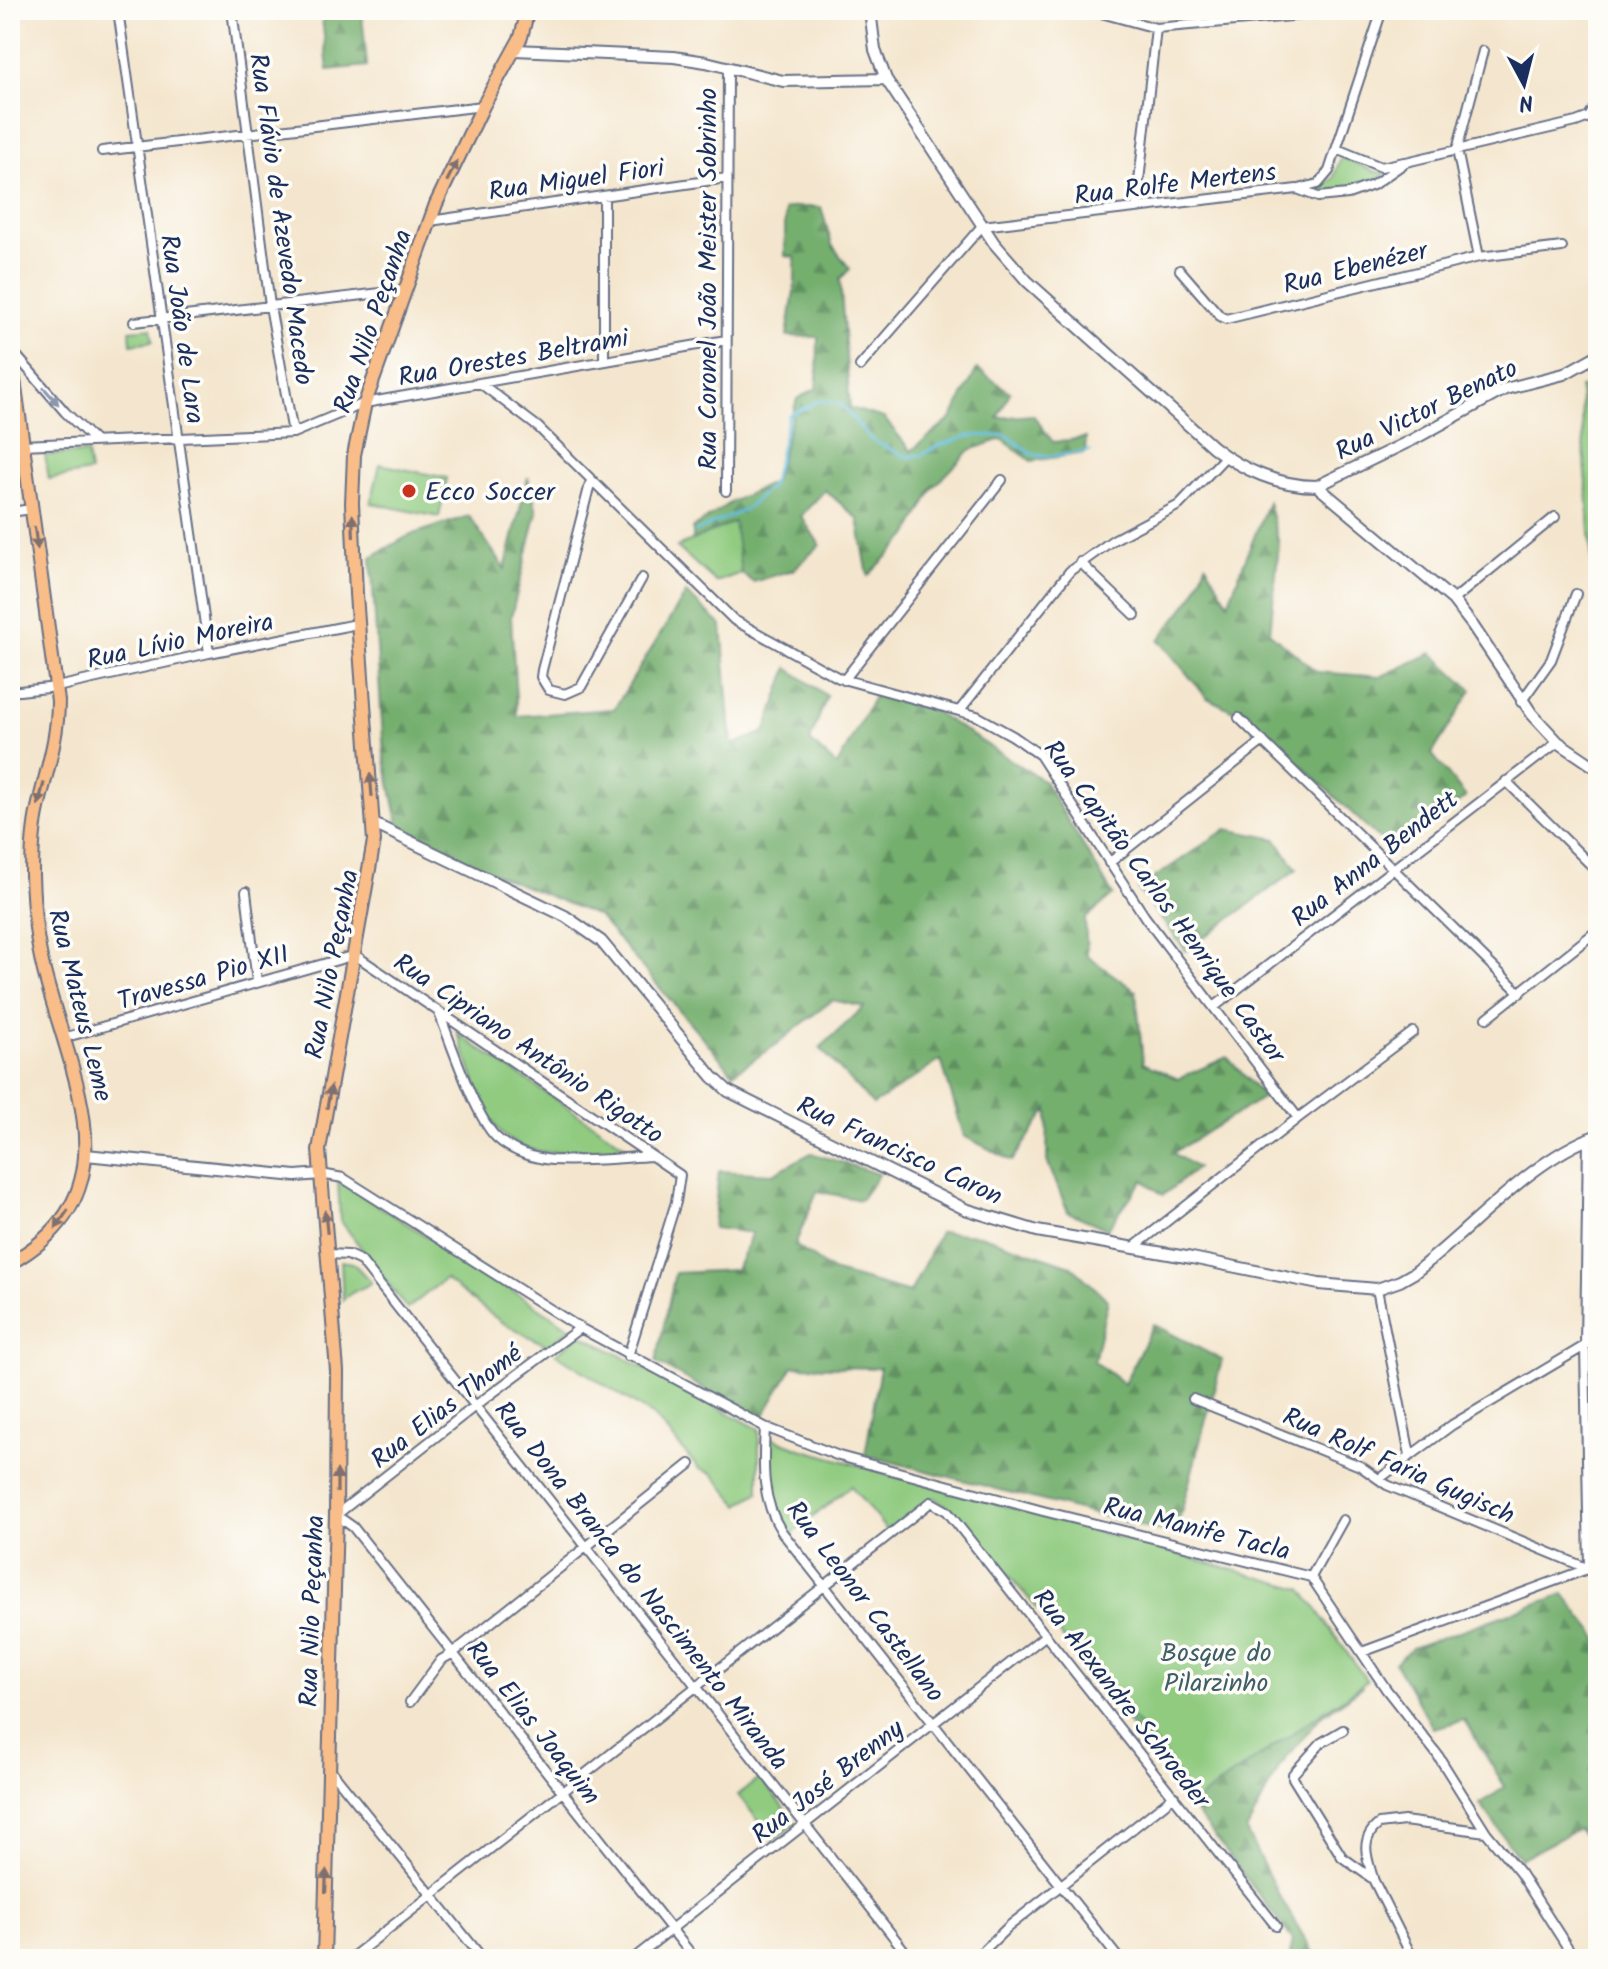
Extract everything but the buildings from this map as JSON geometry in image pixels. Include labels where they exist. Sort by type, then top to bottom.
[{"type":"main road","name":"Rua Nilo Peçanha","points":[[324,1959],[337,1371],[320,1143],[372,863],[374,824],[357,624],[354,455],[365,403],[430,221],[483,106],[515,50],[528,10]]},
{"type":"main road","name":"Rua Mateus Leme","points":[[10,349],[57,687],[57,734],[37,812],[32,875],[38,941],[85,1114],[86,1155],[81,1182],[66,1215],[43,1242],[10,1263]]},
{"type":"street","name":"Rua João de Lara","points":[[118,10],[209,653]]},
{"type":"street","name":"Rua Flávio de Azevedo Macedo","points":[[232,10],[270,306],[293,433]]},
{"type":"street","points":[[870,10],[875,50],[886,79],[982,226],[1027,281],[1225,457],[1258,474],[1296,485],[1317,486],[1453,600],[1482,639],[1521,702],[1558,742],[1598,769]]},
{"type":"street","points":[[1090,10],[1156,28],[1358,10]]},
{"type":"street","points":[[1297,189],[1312,187],[1323,180],[1337,149],[1382,10]]},
{"type":"street","points":[[1136,208],[1156,28]]},
{"type":"street","points":[[515,50],[674,57],[783,81],[886,79]]},
{"type":"street","points":[[1479,257],[1457,150],[1483,51]]},
{"type":"street","name":"Rua Coronel João Meister Sobrinho","points":[[726,491],[728,67]]},
{"type":"street","points":[[102,151],[483,106]]},
{"type":"street","name":"Rua Rolfe Mertens","points":[[982,226],[1297,189],[1318,197],[1348,194],[1373,185],[1406,162],[1576,122],[1596,107]]},
{"type":"street","points":[[1337,149],[1378,166],[1406,162]]},
{"type":"street","name":"Rua Miguel Fiori","points":[[430,221],[727,178]]},
{"type":"street","points":[[604,196],[604,361]]},
{"type":"street","points":[[860,366],[982,226]]},
{"type":"street","name":"Rua Ebenézer","points":[[1180,270],[1226,319],[1479,257],[1562,247]]},
{"type":"street","points":[[134,322],[406,290]]},
{"type":"street","name":"Rua Orestes Beltrami","points":[[23,445],[293,433],[365,403],[726,340]]},
{"type":"street","points":[[10,349],[95,441]]},
{"type":"street","name":"Rua Victor Benato","points":[[1317,486],[1414,439],[1505,389],[1564,374],[1598,355]]},
{"type":"street","name":"Rua Capitão Carlos Henrique Castor","points":[[480,383],[538,427],[734,620],[844,680],[960,710],[995,725],[1040,755],[1145,917],[1298,1118]]},
{"type":"street","points":[[960,710],[1060,582],[1080,562],[1113,540],[1179,505],[1225,457]]},
{"type":"street","points":[[591,480],[542,670],[541,677],[549,690],[565,694],[581,687],[642,578]]},
{"type":"street","points":[[844,680],[1002,480]]},
{"type":"street","points":[[10,512],[32,509]]},
{"type":"street","points":[[1453,600],[1555,517]]},
{"type":"street","points":[[1080,562],[1135,615]]},
{"type":"street","points":[[1521,702],[1551,660],[1576,594]]},
{"type":"street","name":"Rua Lívio Moreira","points":[[10,692],[57,687],[357,624]]},
{"type":"street","points":[[1239,718],[1520,993]]},
{"type":"street","points":[[1109,863],[1263,741]]},
{"type":"street","name":"Rua Anna Bendett","points":[[1214,1007],[1558,742]]},
{"type":"street","points":[[1506,781],[1598,872]]},
{"type":"street","name":"Rua Francisco Caron","points":[[374,824],[565,916],[590,932],[611,953],[713,1077],[742,1099],[938,1197],[988,1218],[1037,1231],[1319,1284],[1377,1289],[1414,1273],[1524,1181],[1593,1136]]},
{"type":"street","points":[[246,892],[257,982]]},
{"type":"street","points":[[1487,1018],[1598,930]]},
{"type":"street","name":"Travessa Pio XII","points":[[63,1038],[355,955]]},
{"type":"street","name":"Rua Cipriano Antônio Rigotto","points":[[355,955],[680,1175],[676,1202],[628,1356]]},
{"type":"street","points":[[438,1011],[482,1116],[495,1136],[508,1146],[523,1154],[550,1160],[652,1156]]},
{"type":"street","points":[[1134,1247],[1413,1032]]},
{"type":"street","points":[[1362,1652],[1593,1567],[1585,1346],[1593,1136]]},
{"type":"street","points":[[86,1155],[343,1178],[580,1328],[765,1427]]},
{"type":"street","name":"Rua Dona Branca do Nascimento Miranda","points":[[329,1254],[348,1255],[361,1261],[911,1959]]},
{"type":"street","points":[[1377,1289],[1410,1455]]},
{"type":"street","name":"Rua Elias Thomé","points":[[336,1515],[580,1328]]},
{"type":"street","points":[[1379,1479],[1480,1407],[1598,1338]]},
{"type":"street","name":"Rua Rolf Faria Gugisch","points":[[1193,1399],[1360,1466],[1379,1479],[1593,1567]]},
{"type":"street","name":"Rua Manife Tacla","points":[[765,1427],[839,1456],[1031,1508],[1311,1577],[1392,1698],[1437,1754],[1486,1832],[1520,1873],[1575,1959]]},
{"type":"street","name":"Rua Leonor Castellano","points":[[765,1427],[763,1474],[769,1508],[782,1532],[1119,1959]]},
{"type":"street","points":[[410,1702],[441,1660],[690,1464]]},
{"type":"street","name":"Rua Alexandre Schroeder","points":[[824,1586],[931,1502],[947,1511],[1276,1926]]},
{"type":"street","name":"Rua Elias Joaquim","points":[[336,1515],[353,1527],[695,1959]]},
{"type":"street","points":[[1311,1577],[1343,1520]]},
{"type":"street","points":[[350,1959],[824,1586]]},
{"type":"street","name":"Rua José Brenny","points":[[633,1959],[1046,1635]]},
{"type":"street","points":[[1343,1730],[1321,1743],[1293,1774],[1293,1778],[1342,1857],[1373,1879]]},
{"type":"street","points":[[329,1768],[483,1959]]},
{"type":"street","points":[[975,1959],[999,1935],[1174,1796]]},
{"type":"street","points":[[1413,1959],[1373,1879],[1365,1849],[1366,1839],[1379,1824],[1404,1821],[1486,1832]]},
{"type":"green space","points":[[321,10],[421,10],[362,14],[367,66],[328,70]]},
{"type":"green space","points":[[1341,157],[1376,172],[1390,172],[1344,192],[1324,194],[1315,191],[1333,179]]},
{"type":"green space","points":[[821,207],[832,245],[850,269],[840,279],[850,408],[884,418],[911,451],[951,419],[977,369],[1010,392],[998,418],[1033,415],[1053,442],[1086,438],[1085,453],[1031,461],[1002,439],[970,450],[933,488],[908,536],[868,576],[858,519],[825,490],[801,516],[820,545],[793,570],[753,582],[741,573],[733,522],[693,541],[693,528],[733,501],[774,482],[797,399],[817,388],[818,337],[787,336],[795,285],[795,257],[785,256],[785,209]]},
{"type":"green space","points":[[151,328],[153,341],[131,344],[130,330]]},
{"type":"green space","points":[[1598,384],[1598,576],[1593,576],[1580,388]]},
{"type":"green space","points":[[87,453],[90,472],[49,479],[45,455]]},
{"type":"green space","name":"Ecco Soccer","points":[[380,464],[447,478],[439,517],[371,503]]},
{"type":"green space","points":[[528,477],[537,512],[511,617],[517,716],[614,709],[686,593],[722,626],[732,745],[765,732],[788,668],[827,696],[810,741],[837,766],[877,691],[932,710],[1044,781],[1113,895],[1085,919],[1087,956],[1136,991],[1143,1063],[1178,1079],[1227,1057],[1264,1097],[1173,1153],[1197,1168],[1163,1195],[1143,1180],[1107,1229],[1068,1212],[1047,1161],[1048,1109],[1012,1161],[964,1136],[941,1060],[873,1105],[820,1048],[864,1007],[832,1000],[773,1047],[733,1073],[598,916],[401,836],[384,755],[371,557],[410,535],[469,516],[505,569]]},
{"type":"green space","points":[[1268,502],[1279,544],[1270,633],[1317,672],[1380,677],[1432,653],[1472,690],[1432,754],[1466,797],[1393,852],[1256,722],[1207,698],[1159,640],[1193,596],[1206,564],[1228,603]]},
{"type":"green space","points":[[734,522],[741,573],[716,582],[677,547]]},
{"type":"green space","points":[[1226,829],[1276,839],[1297,869],[1186,951],[1138,889]]},
{"type":"green space","points":[[458,1034],[632,1150],[545,1152],[512,1141],[491,1119]]},
{"type":"green space","points":[[811,1153],[879,1174],[860,1200],[817,1191],[795,1245],[832,1271],[910,1293],[940,1232],[980,1235],[1071,1266],[1108,1300],[1094,1361],[1124,1384],[1153,1324],[1222,1360],[1175,1535],[865,1455],[880,1368],[793,1366],[761,1421],[656,1362],[675,1273],[736,1270],[752,1233],[713,1228],[719,1171],[773,1174]]},
{"type":"green space","points":[[338,1180],[571,1328],[548,1346],[501,1322],[445,1279],[407,1309],[340,1220]]},
{"type":"green space","points":[[341,1261],[353,1263],[371,1282],[343,1300]]},
{"type":"green space","points":[[580,1334],[759,1429],[759,1492],[739,1505],[712,1473],[699,1469],[654,1416],[556,1354]]},
{"type":"green space","name":"Bosque do Pilarzinho","points":[[770,1437],[801,1449],[1302,1589],[1367,1681],[1194,1802],[1162,1752],[951,1509],[933,1497],[887,1531],[851,1486],[791,1535],[783,1523],[771,1488]]},
{"type":"green space","points":[[978,1525],[1345,1665],[1362,1687],[1320,1717],[1280,1766],[1246,1831],[1317,1959],[1289,1959],[1293,1940]]},
{"type":"green space","points":[[1564,1594],[1598,1638],[1598,1851],[1578,1829],[1520,1859],[1480,1804],[1505,1787],[1464,1720],[1433,1728],[1395,1663],[1412,1648]]},
{"type":"green space","points":[[760,1778],[796,1823],[774,1840],[738,1795]]},
{"type":"waterway","points":[[695,532],[746,509],[772,485],[789,415],[821,400],[842,405],[870,439],[906,457],[921,455],[969,436],[1006,435],[1032,454],[1045,457],[1090,451]]},
{"type":"place","name":"Ecco Soccer","points":[[409,491]]}]
